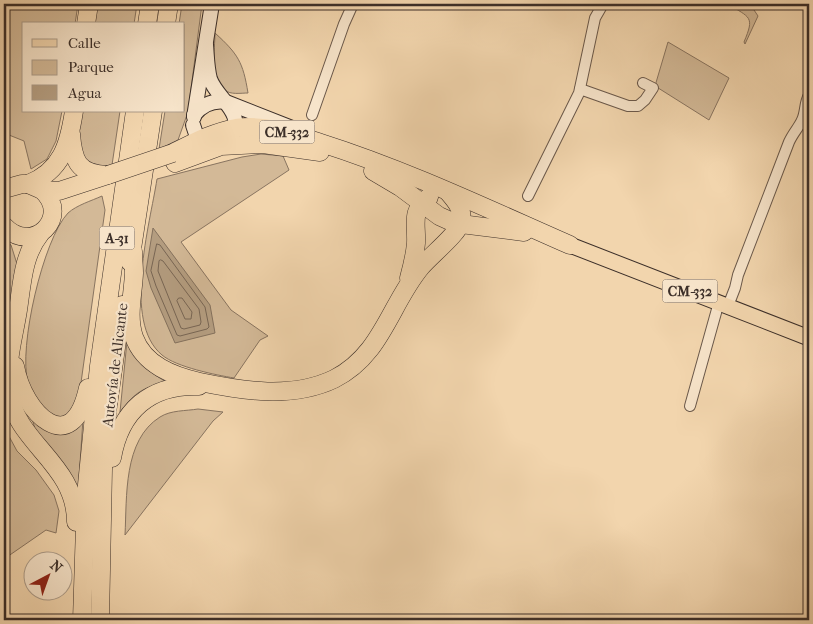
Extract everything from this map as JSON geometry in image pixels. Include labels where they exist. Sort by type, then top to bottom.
[{"type":"highway","points":[[86,22],[89,4]]},
{"type":"highway","points":[[147,22],[150,4]]},
{"type":"highway","points":[[166,22],[170,4]]},
{"type":"highway","points":[[18,190],[42,177],[56,166],[64,152],[71,131],[74,112]]},
{"type":"highway","name":"Autovía de Alicante","points":[[82,620],[86,495],[98,366],[135,112]]},
{"type":"highway","name":"Autovía de Alicante","points":[[100,620],[103,469],[107,412],[126,275],[132,250],[153,112]]},
{"type":"highway","points":[[83,571],[76,553],[75,511],[70,492],[55,465],[28,434],[18,419],[9,394],[9,361],[24,270],[30,249],[45,227],[68,200],[79,193],[187,140],[236,128]]},
{"type":"highway","name":"CM-332","points":[[236,128],[273,129],[336,148],[448,192]]},
{"type":"highway","points":[[71,131],[72,150],[76,161],[84,170],[108,180]]},
{"type":"highway","points":[[187,140],[221,146],[263,144],[316,151],[346,160],[383,176],[400,186],[439,216],[461,224],[526,233],[570,245]]},
{"type":"highway","points":[[383,176],[402,197],[419,230],[441,245]]},
{"type":"highway","points":[[18,190],[64,190],[108,180]]},
{"type":"highway","points":[[7,229],[20,236],[31,237],[45,227],[53,208],[49,198],[18,190]]},
{"type":"highway","points":[[103,495],[120,430],[131,411],[144,400],[167,389],[185,386],[224,387],[278,392],[304,389],[336,378],[354,365],[372,348],[405,290],[420,268],[456,232],[461,224],[460,209],[448,192]]},
{"type":"highway","points":[[405,290],[415,252],[414,222],[416,215],[422,204],[433,195],[448,192],[570,245]]},
{"type":"highway","points":[[441,245],[491,227]]},
{"type":"highway","points":[[7,229],[22,251],[24,270]]},
{"type":"highway","points":[[132,250],[134,274],[130,308],[131,325],[140,349],[148,358],[169,373],[224,387]]},
{"type":"highway","points":[[14,338],[14,363],[21,389],[39,416],[46,422],[55,425],[61,426],[71,422],[81,412],[98,366]]},
{"type":"main road","name":"CM-332","points":[[570,245],[809,338]]},
{"type":"street","points":[[187,140],[206,45],[212,4]]},
{"type":"street","points":[[312,115],[344,24],[353,4]]},
{"type":"street","points":[[528,196],[580,89],[595,18],[604,4]]},
{"type":"street","points":[[187,140],[221,146],[230,139],[236,128],[235,116],[210,79],[206,45]]},
{"type":"street","points":[[580,89],[628,106],[638,106],[646,100],[653,88],[643,82]]},
{"type":"street","points":[[690,406],[724,304],[738,275],[789,142],[802,120],[804,105],[809,95]]},
{"type":"street","points":[[187,140],[199,109],[209,103],[226,102],[288,126],[336,148]]},
{"type":"green space","points":[[4,4],[78,4],[75,22],[22,22],[22,112],[62,112],[56,141],[47,159],[31,169],[24,141],[4,133]]},
{"type":"green space","points":[[96,4],[137,4],[134,22],[93,22]]},
{"type":"green space","points":[[182,4],[202,4],[188,112],[178,140],[159,149],[165,112],[185,112],[185,22],[179,22]]},
{"type":"green space","points":[[728,4],[737,6],[750,4],[758,16],[745,44],[750,22],[746,15]]},
{"type":"green space","points":[[215,33],[238,59],[244,74],[248,93],[230,93],[220,85],[214,63]]},
{"type":"green space","points":[[668,42],[729,78],[709,120],[655,86]]},
{"type":"green space","points":[[81,112],[120,112],[112,165],[95,166],[81,158],[79,128]]},
{"type":"green space","points":[[261,154],[283,156],[289,170],[181,242],[231,310],[268,336],[260,340],[234,378],[197,370],[168,359],[162,355],[150,340],[143,320],[141,297],[145,246],[157,179],[242,157]]},
{"type":"green space","points":[[102,196],[105,210],[79,397],[73,409],[64,417],[48,415],[28,382],[26,366],[30,321],[35,295],[50,246],[59,226],[72,210]]},
{"type":"green space","points":[[6,242],[11,245],[17,264],[4,364],[4,259]]},
{"type":"green space","points":[[127,341],[135,355],[144,365],[168,383],[140,392],[120,412]]},
{"type":"green space","points":[[198,409],[223,412],[213,421],[125,535],[129,470],[139,440],[148,427],[160,417],[174,412]]},
{"type":"green space","points":[[30,412],[38,422],[83,419],[78,493],[36,432]]},
{"type":"green space","points":[[4,427],[17,451],[36,470],[54,495],[59,511],[56,533],[46,530],[4,559]]},
{"type":"water","points":[[153,228],[210,305],[215,333],[175,343],[151,288],[146,271]]}]
